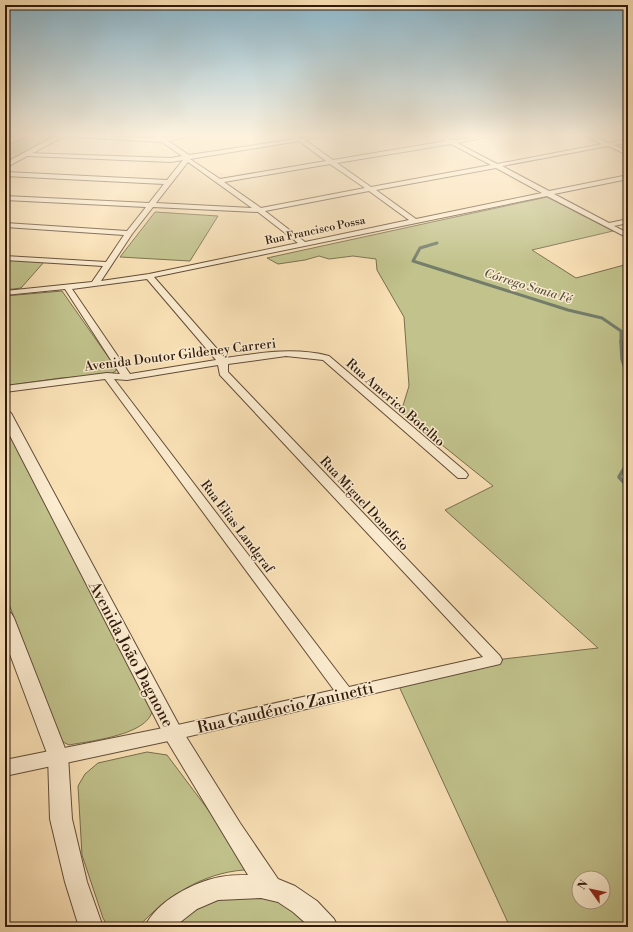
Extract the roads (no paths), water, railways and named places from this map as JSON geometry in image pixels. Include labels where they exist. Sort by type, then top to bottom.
[{"type":"street","points":[[77,177],[170,182]]},
{"type":"street","points":[[95,284],[129,233],[173,177]]},
{"type":"street","points":[[214,177],[304,244]]},
{"type":"street","points":[[219,181],[241,177]]},
{"type":"street","points":[[352,177],[415,221]]},
{"type":"street","points":[[5,198],[260,210],[436,177]]},
{"type":"street","points":[[517,177],[628,236]]},
{"type":"street","name":"Rua Francisco Possa","points":[[5,293],[95,284],[149,276],[626,177]]},
{"type":"street","points":[[608,225],[628,221]]},
{"type":"street","points":[[5,225],[129,233]]},
{"type":"street","points":[[5,258],[107,264]]},
{"type":"street","points":[[149,276],[223,362]]},
{"type":"street","points":[[67,287],[127,377]]},
{"type":"street","name":"Avenida Doutor Gildeney Carreri","points":[[5,389],[107,376],[127,377],[250,357],[292,353],[311,354]]},
{"type":"street","name":"Rua Americo Botelho","points":[[311,354],[326,358],[462,475]]},
{"type":"street","name":"Rua Miguel Donofrio","points":[[223,362],[223,373],[495,660]]},
{"type":"street","name":"Rua Elias Landgraf","points":[[107,376],[345,693]]},
{"type":"street","name":"Avenida João Dagnone","points":[[5,413],[173,733],[195,766],[248,856],[271,888]]},
{"type":"street","points":[[5,618],[58,756],[61,819],[76,882],[91,927]]},
{"type":"street","name":"Rua Gaudéncio Zaninetti","points":[[5,768],[173,733],[495,660]]},
{"type":"street","points":[[157,927],[175,910],[211,891],[228,887],[271,888],[295,900],[318,917],[326,927]]},
{"type":"waterway","name":"Córrego Santa Fé","points":[[437,243],[420,248],[413,261],[568,310],[602,318],[621,331],[621,341]]},
{"type":"waterway","name":"Córrego Santa Fé","points":[[621,341],[622,359],[628,377]]},
{"type":"waterway","name":"Córrego Santa Fé","points":[[628,462],[619,477],[628,487]]}]
